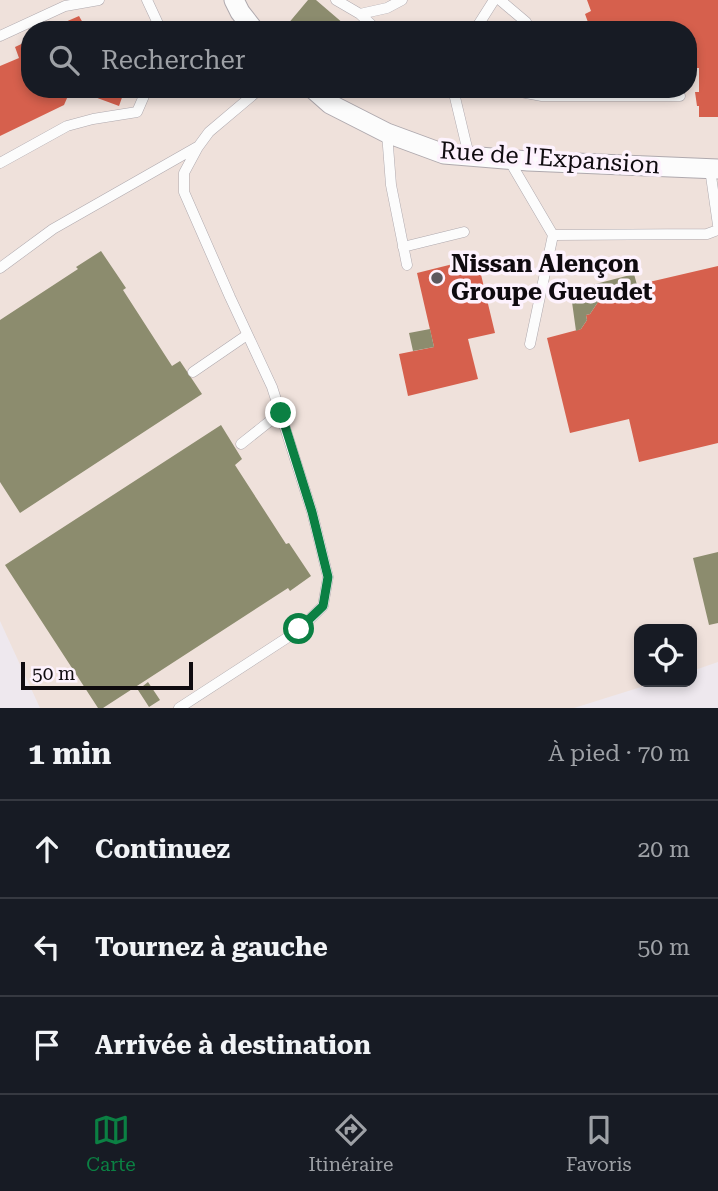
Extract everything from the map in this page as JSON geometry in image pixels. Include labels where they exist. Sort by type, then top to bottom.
[{"type":"street","points":[[234,0],[247,21]]},
{"type":"street","name":"Rue de l'Expansion","points":[[323,98],[387,134],[444,154],[509,160],[714,169]]},
{"type":"lane","points":[[32,21],[65,6],[99,0]]},
{"type":"lane","points":[[147,0],[157,21]]},
{"type":"lane","points":[[336,0],[367,21]]},
{"type":"lane","points":[[360,14],[387,8],[402,0]]},
{"type":"lane","points":[[481,21],[494,0]]},
{"type":"lane","points":[[500,0],[525,21]]},
{"type":"lane","points":[[0,36],[21,26]]},
{"type":"lane","points":[[0,163],[67,126],[137,112],[143,98]]},
{"type":"lane","points":[[179,708],[299,629],[323,606],[328,577],[312,512],[272,387],[184,192],[184,173],[198,146],[209,132],[251,98]]},
{"type":"lane","points":[[455,98],[469,156]]},
{"type":"lane","points":[[387,134],[391,185],[407,265]]},
{"type":"lane","points":[[0,268],[53,229],[198,146]]},
{"type":"lane","points":[[509,160],[553,235],[530,344]]},
{"type":"lane","points":[[553,235],[706,234],[718,228],[714,169]]},
{"type":"lane","points":[[404,247],[464,232]]},
{"type":"lane","points":[[192,372],[247,335]]},
{"type":"lane","points":[[241,444],[281,413]]},
{"type":"shaded area","points":[[0,0],[718,0],[718,662],[697,669],[697,624],[634,624],[634,687],[641,687],[574,708],[40,708],[0,621]]},
{"type":"building: Commerces","points":[[587,0],[718,0],[718,117],[699,117],[696,98],[699,92],[697,21],[588,21],[585,14],[591,11]]},
{"type":"building: Commerces","points":[[79,16],[82,21],[68,21]]},
{"type":"building: Commerces","points":[[21,44],[21,98],[67,98],[64,105],[0,136],[0,66],[19,58],[15,47]]},
{"type":"building: Commerces","points":[[97,98],[122,98],[119,106]]},
{"type":"building: Commerces","points":[[477,258],[495,333],[468,339],[478,379],[408,396],[399,354],[434,347],[417,273]]},
{"type":"building: Commerces","points":[[718,266],[718,443],[639,462],[629,419],[570,433],[547,338],[581,329],[587,320],[586,315],[590,314],[602,293]]},
{"type":"building: Industrie","points":[[308,0],[316,0],[340,21],[290,21]]},
{"type":"building: Industrie","points":[[101,251],[172,366],[180,361],[202,394],[20,513],[0,482],[0,320]]},
{"type":"building: Industrie","points":[[634,274],[637,285],[602,293],[590,314],[586,315],[587,320],[581,329],[576,331],[572,297],[577,291]]},
{"type":"building: Industrie","points":[[430,329],[434,347],[413,351],[409,333]]},
{"type":"building: Industrie","points":[[221,425],[242,459],[235,465],[286,544],[289,543],[311,576],[290,591],[288,588],[103,708],[98,708],[5,565]]},
{"type":"building: Industrie","points":[[718,552],[718,623],[709,625],[693,558]]},
{"type":"building: Industrie","points":[[148,682],[160,700],[149,707],[138,690]]},
{"type":"place","name":"Nissan Alençon Groupe Gueudet","points":[[437,278]]},
{"type":"route","points":[[281,413],[312,512],[328,577],[323,606],[299,629]]}]
